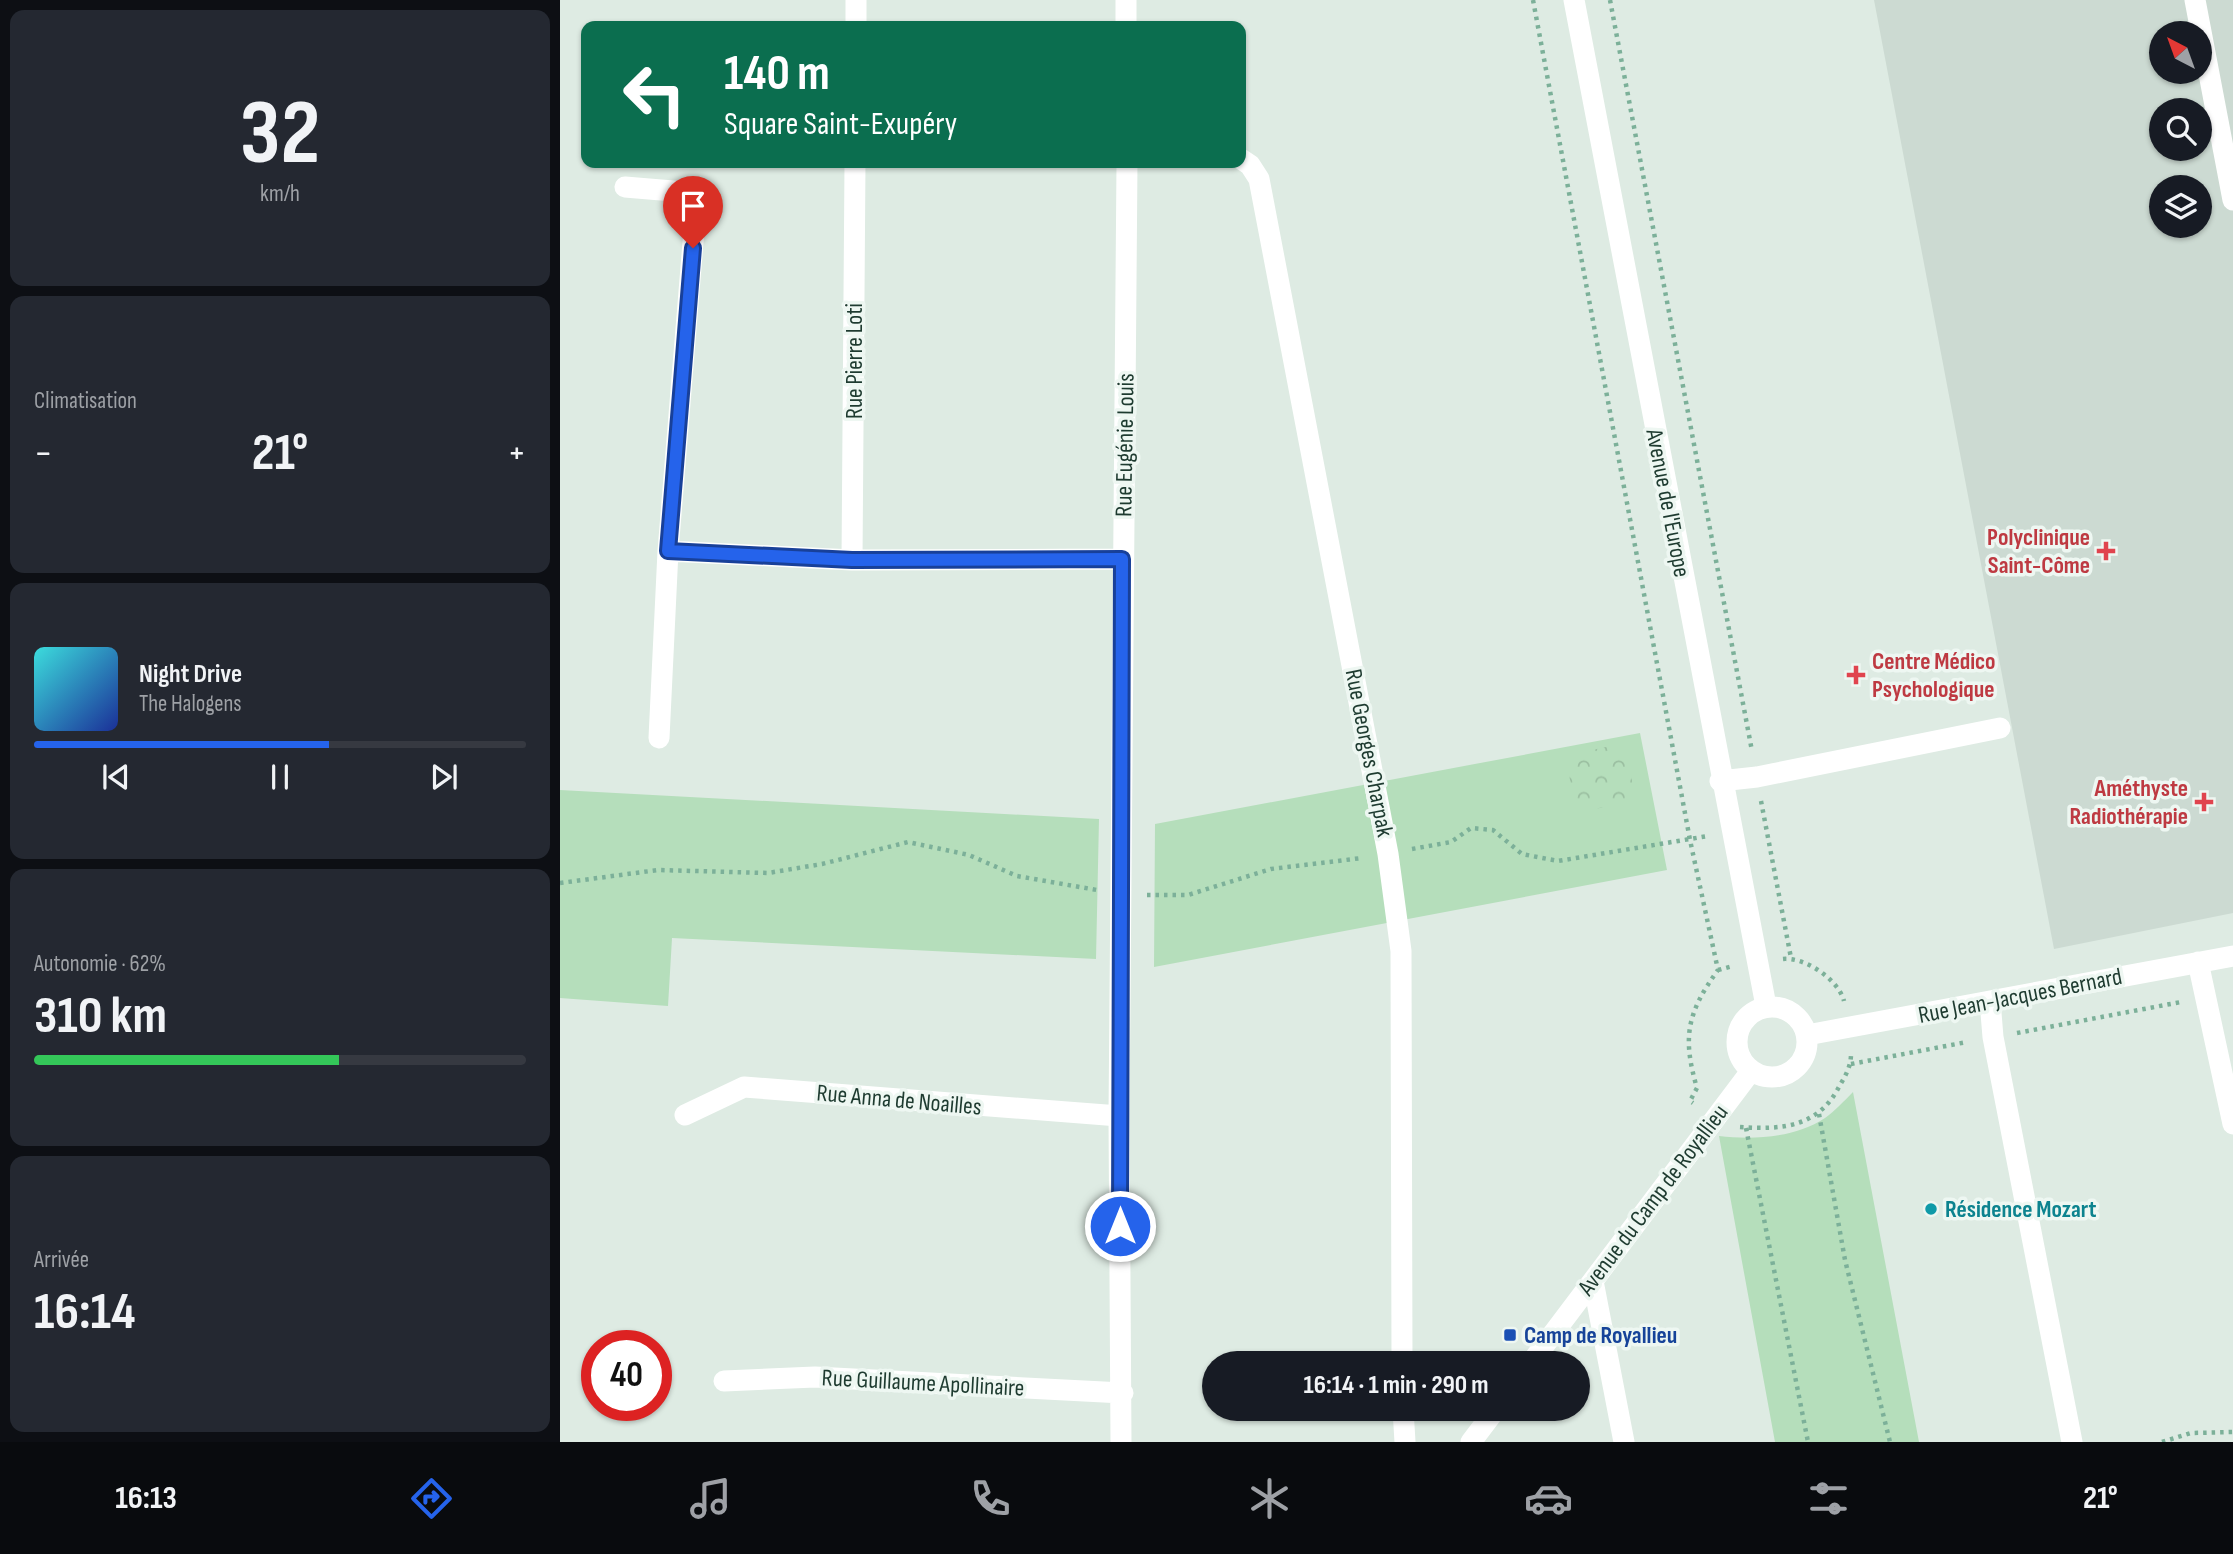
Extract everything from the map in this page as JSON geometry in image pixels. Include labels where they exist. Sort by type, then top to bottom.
[{"type":"street","points":[[856,0],[856,21]]},
{"type":"street","points":[[1126,0],[1126,21]]},
{"type":"street","name":"Avenue de l'Europe","points":[[1574,0],[1720,781],[1766,1006]]},
{"type":"street","points":[[2195,0],[2233,200]]},
{"type":"street","name":"Rue Georges Charpak","points":[[1246,162],[1259,178],[1388,854],[1401,951],[1402,1351]]},
{"type":"street","name":"Rue Pierre Loti","points":[[852,560],[855,168]]},
{"type":"street","name":"Rue Eugénie Louis","points":[[1121,1442],[1123,1393],[1119,1116],[1123,895],[1122,559],[1127,168]]},
{"type":"street","points":[[625,187],[697,194],[668,551],[659,738]]},
{"type":"street","points":[[668,551],[852,560],[1122,559]]},
{"type":"street","points":[[1720,781],[1757,777],[2000,728]]},
{"type":"street","name":"Rue Jean-Jacques Bernard","points":[[1807,1035],[2233,956]]},
{"type":"street","points":[[2198,962],[2233,1124]]},
{"type":"street","points":[[1990,1001],[1993,1037],[2072,1442]]},
{"type":"street","points":[[1766,1006],[1784,1008],[1800,1019],[1807,1035],[1807,1052],[1798,1067],[1784,1076],[1767,1078],[1751,1071],[1740,1059],[1736,1043],[1739,1026],[1750,1013],[1766,1006]]},
{"type":"street","name":"Avenue du Camp de Royallieu","points":[[1540,1351],[1751,1071]]},
{"type":"street","name":"Rue Anna de Noailles","points":[[685,1115],[744,1087],[1119,1116]]},
{"type":"street","points":[[1593,1281],[1624,1442]]},
{"type":"street","name":"Rue Guillaume Apollinaire","points":[[724,1381],[815,1377],[1123,1393]]},
{"type":"street","points":[[1404,1421],[1405,1442]]},
{"type":"street","points":[[1471,1442],[1487,1421]]},
{"type":"path","points":[[1533,0],[1690,840],[1718,970]]},
{"type":"path","points":[[1610,0],[1791,958]]},
{"type":"path","points":[[560,883],[658,870],[768,873],[822,864],[908,842],[969,855],[1017,876],[1123,895],[1188,895],[1271,869],[1388,854],[1451,842],[1471,828],[1493,830],[1522,854],[1558,861],[1730,831]]},
{"type":"path","points":[[1791,958],[1814,969],[1835,984],[1843,996],[1852,1027],[1851,1064],[1831,1103],[1819,1114],[1801,1123],[1773,1129],[1746,1128],[1712,1121],[1690,1101],[1696,1088],[1687,1055],[1688,1030],[1698,998],[1718,970],[1755,960],[1791,958]]},
{"type":"path","points":[[1851,1064],[2206,998]]},
{"type":"path","points":[[1819,1114],[1845,1260],[1890,1442]]},
{"type":"path","points":[[1746,1128],[1808,1442]]},
{"type":"path","points":[[2162,1442],[2191,1433],[2233,1432]]},
{"type":"shaded area","name":"Polyclinique Saint-Côme","points":[[1874,0],[2233,0],[2233,913],[2054,949]]},
{"type":"green space","points":[[1640,733],[1667,870],[1154,967],[1155,824]]},
{"type":"green space","points":[[1624,743],[1636,800],[1577,813],[1565,756]]},
{"type":"green space","points":[[560,790],[1099,819],[1096,959],[672,938],[668,1006],[560,998]]},
{"type":"green space","points":[[1853,1092],[1919,1442],[1775,1442],[1719,1136],[1760,1137],[1801,1130],[1825,1118]]},
{"type":"place","name":"Polyclinique Saint-Côme","points":[[2106,551]]},
{"type":"place","name":"Centre Médico Psychologique","points":[[1856,675]]},
{"type":"place","name":"Améthyste Radiothérapie","points":[[2204,802]]},
{"type":"place","name":"Résidence Mozart","points":[[1931,1209]]},
{"type":"place","name":"Camp de Royallieu","points":[[1510,1335]]},
{"type":"route","points":[[693,248],[668,551],[852,560],[1122,559],[1120,1226]]}]
